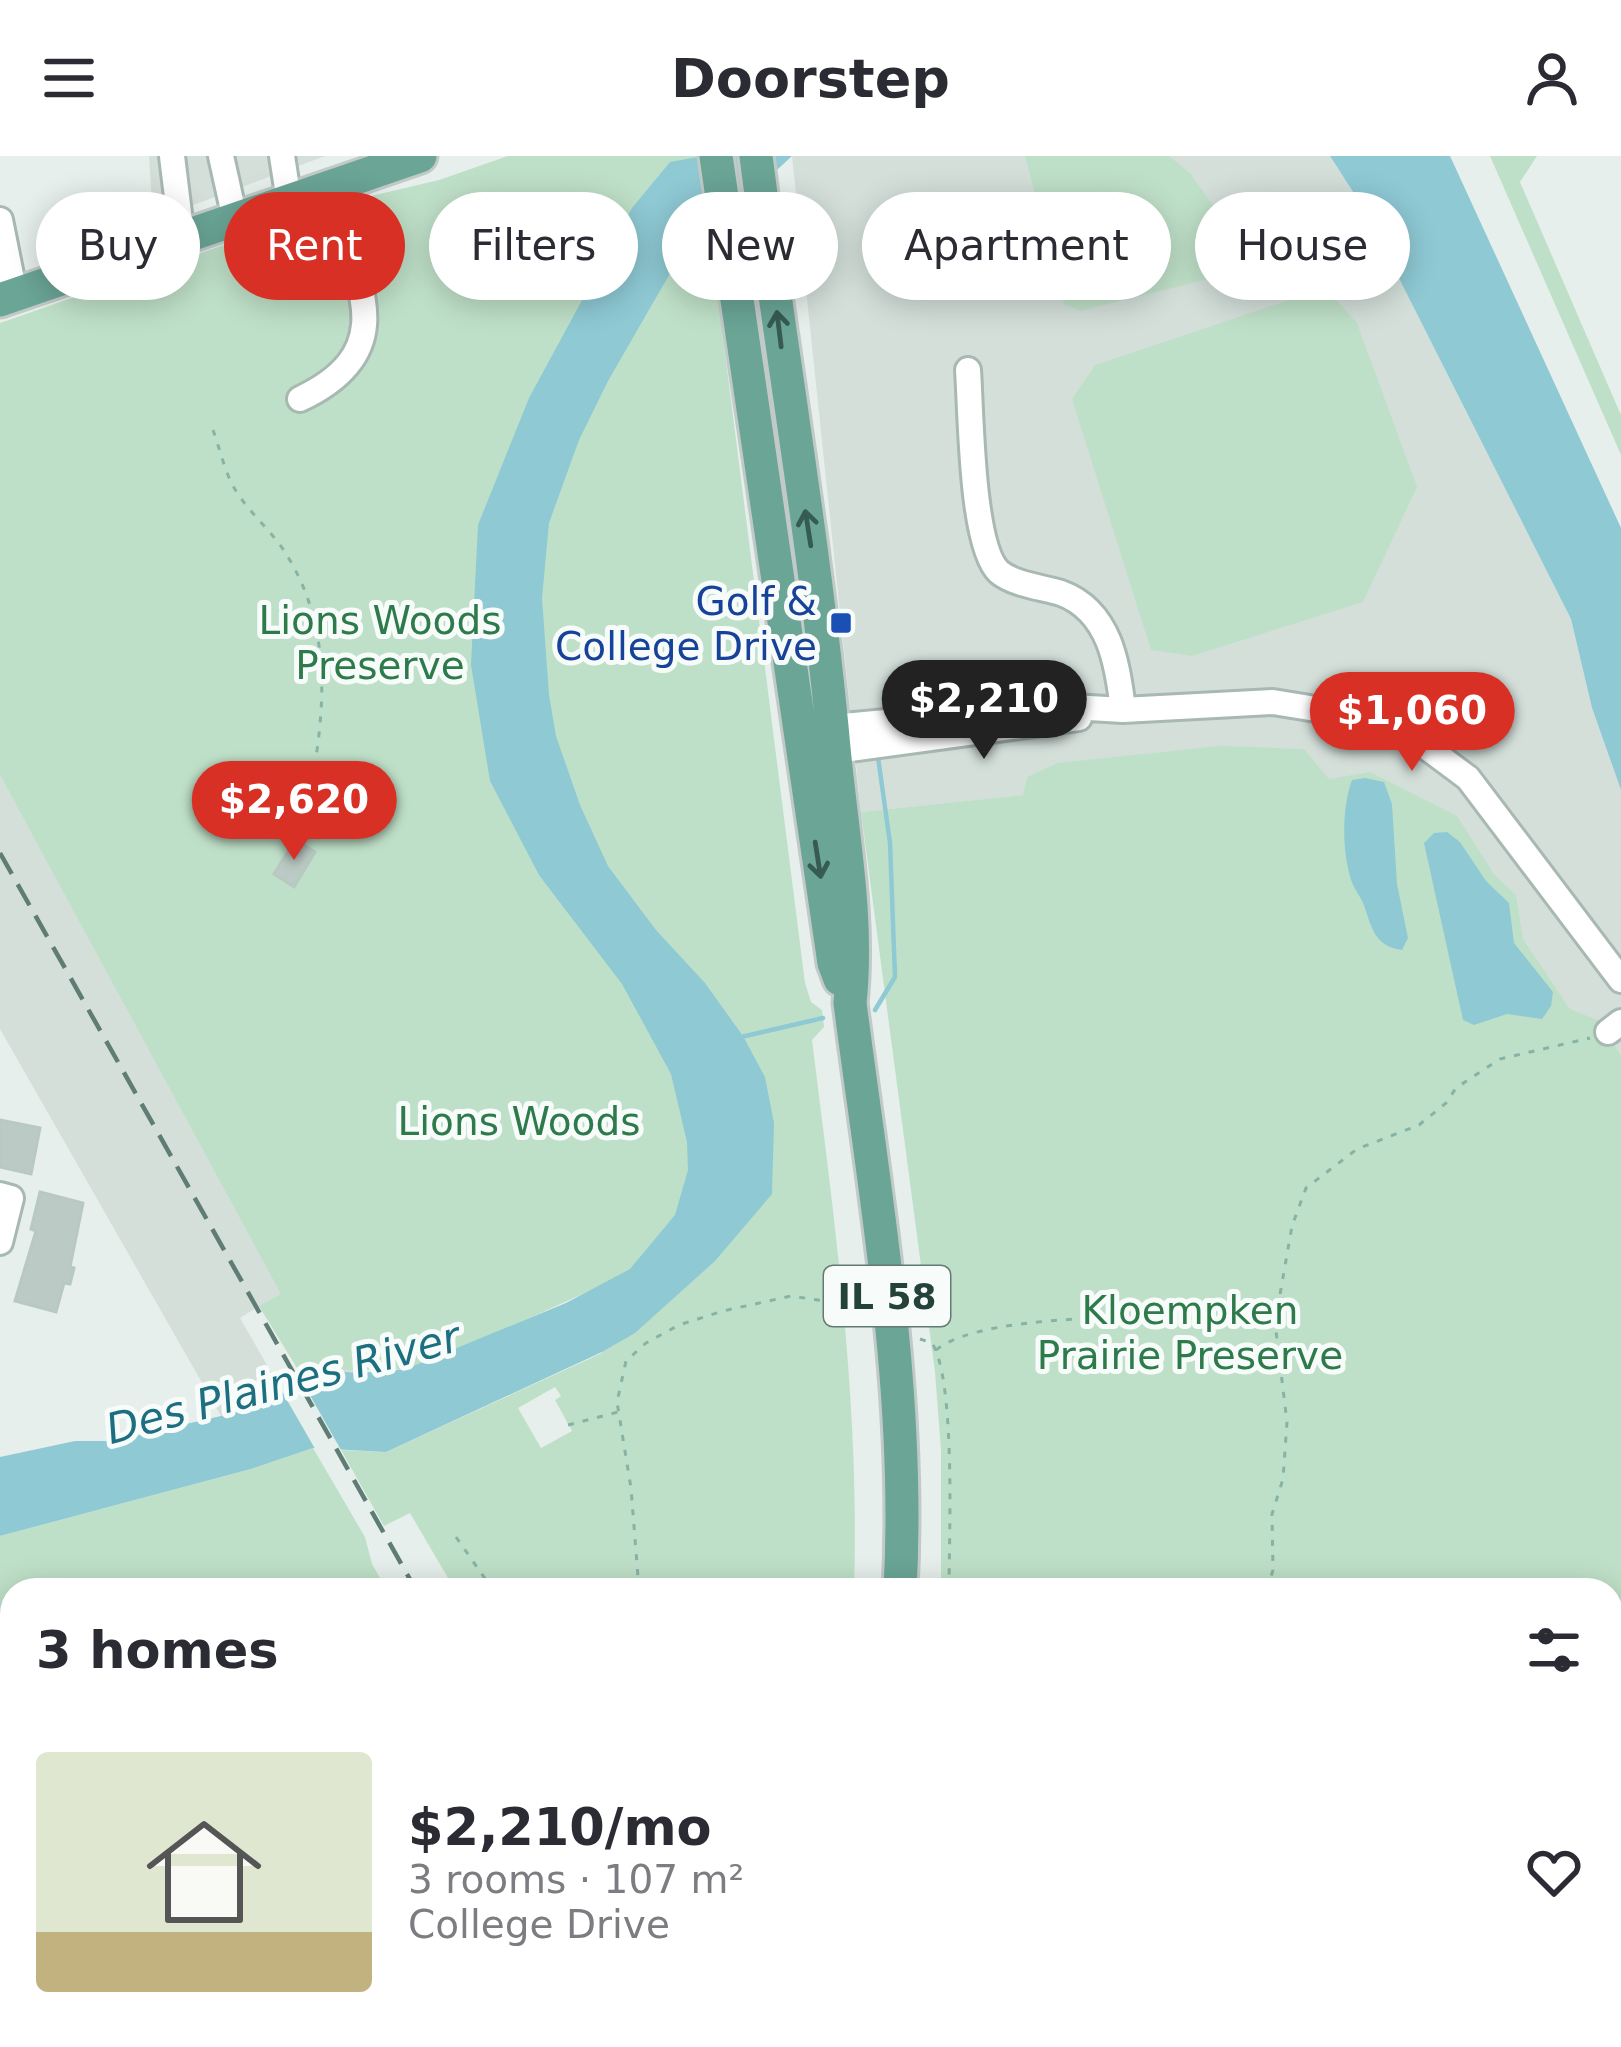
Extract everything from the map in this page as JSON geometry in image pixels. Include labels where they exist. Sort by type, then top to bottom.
[{"type":"main road","name":"IL 58","points":[[716,156],[834,963],[850,1003]]},
{"type":"main road","name":"IL 58","points":[[756,156],[834,739],[855,957],[850,1003],[901,1445],[900,1578]]},
{"type":"main road","points":[[313,192],[406,158]]},
{"type":"street","points":[[172,156],[176,192]]},
{"type":"street","points":[[221,156],[229,192]]},
{"type":"street","points":[[282,156],[288,192]]},
{"type":"street","points":[[300,399],[338,379],[358,356],[366,328],[365,307],[324,188]]},
{"type":"street","points":[[0,220],[8,297]]},
{"type":"street","points":[[968,370],[982,544],[1000,572],[1083,605],[1103,629],[1118,660],[1123,710]]},
{"type":"street","points":[[801,744],[1058,722],[1123,710],[1273,702],[1365,717],[1425,746],[1468,778],[1621,980]]},
{"type":"street","points":[[0,1241],[6,1197]]},
{"type":"path","points":[[213,430],[235,490],[289,558],[317,627],[323,706],[303,830]]},
{"type":"path","points":[[1271,1578],[1271,1514],[1283,1479],[1287,1422],[1275,1323],[1292,1226],[1306,1188],[1357,1149],[1419,1126],[1456,1088],[1500,1059],[1565,1047],[1615,1027]]},
{"type":"path","points":[[638,1578],[631,1488],[617,1402],[626,1361],[646,1343],[680,1325],[723,1310],[791,1296],[831,1301],[887,1297]]},
{"type":"path","points":[[936,1349],[950,1338],[988,1326],[1115,1317],[1275,1323]]},
{"type":"path","points":[[891,1331],[932,1343],[936,1349],[943,1380],[950,1482],[949,1578]]},
{"type":"path","points":[[568,1425],[619,1412]]},
{"type":"path","points":[[456,1537],[485,1578]]},
{"type":"shaded area","points":[[149,156],[325,156],[200,203],[200,192],[151,192]]},
{"type":"shaded area","points":[[792,156],[1330,156],[1353,192],[1195,192],[1195,300],[1410,300],[1571,619],[1592,708],[1621,790],[1621,1097],[1304,766],[861,812],[807,300],[838,300],[838,192],[796,192]]},
{"type":"shaded area","points":[[0,775],[62,888],[359,1373],[299,1371],[259,1306],[240,1318],[275,1379],[256,1401],[221,1416],[0,1029]]},
{"type":"green space","name":"Lions Woods Preserve","points":[[508,156],[700,156],[705,192],[662,192],[662,300],[718,300],[805,983],[811,1002],[822,1010],[824,1027],[812,1040],[849,1383],[854,1578],[448,1578],[410,1513],[384,1526],[341,1450],[386,1452],[602,1353],[598,1287],[406,1369],[299,1371],[259,1306],[281,1294],[0,775],[0,323],[66,300],[200,300],[200,253],[224,245],[224,300],[405,300],[405,192],[388,192]],"holes":[[[555,1387],[561,1396],[555,1400],[572,1431],[541,1448],[518,1408]]]},
{"type":"green space","points":[[1025,156],[1169,156],[1204,192],[1195,192],[1195,282],[1171,288],[1171,192],[1034,192]]},
{"type":"green space","points":[[1490,156],[1537,156],[1520,182],[1621,415],[1621,455]]},
{"type":"green space","points":[[1063,300],[1124,300],[1080,311]]},
{"type":"green space","points":[[1289,300],[1336,300],[1357,323],[1417,487],[1363,602],[1192,656],[1151,650],[1072,399],[1095,365]]},
{"type":"green space","name":"Kloempken Prairie Preserve","points":[[1219,746],[1304,749],[1329,779],[1370,772],[1457,816],[1494,874],[1516,895],[1523,939],[1570,1009],[1600,1021],[1621,1056],[1621,1578],[941,1578],[941,1450],[935,1372],[861,812],[1023,795],[1027,777],[1058,763]]},
{"type":"green space","points":[[313,1448],[365,1537],[380,1578],[0,1578],[0,1536]]},
{"type":"water","name":"Des Plaines River","points":[[703,156],[792,156],[753,192],[662,192],[662,287],[579,440],[549,523],[542,598],[549,695],[556,736],[608,866],[656,930],[705,983],[765,1077],[774,1123],[772,1194],[715,1261],[635,1333],[386,1452],[313,1448],[0,1536],[0,1457],[75,1441],[112,1441],[221,1416],[256,1401],[275,1379],[305,1369],[359,1373],[406,1369],[566,1303],[630,1269],[675,1215],[688,1170],[687,1142],[671,1074],[622,984],[539,875],[490,781],[471,665],[478,525],[529,398],[582,300],[638,300],[638,201],[670,162]]},
{"type":"water","points":[[1330,156],[1450,156],[1621,528],[1621,790],[1592,708],[1571,619],[1410,300],[1410,192],[1353,192]]},
{"type":"water","points":[[1352,780],[1384,782],[1392,804],[1397,884],[1408,938],[1402,950],[1375,934],[1347,865],[1346,802]]},
{"type":"water","points":[[1447,832],[1509,903],[1514,943],[1553,992],[1542,1019],[1507,1014],[1474,1025],[1463,1020],[1424,843],[1434,833]]},
{"type":"pier","points":[[294,1367],[344,1456],[318,1454],[272,1374]]},
{"type":"building","points":[[295,840],[315,852],[294,887],[274,874]]},
{"type":"building","points":[[0,1120],[40,1128],[31,1174],[0,1167]]},
{"type":"building","points":[[40,1192],[83,1203],[70,1267],[74,1268],[56,1312],[15,1301],[36,1231],[31,1229]]},
{"type":"waterway","points":[[875,1010],[895,977],[890,843],[878,757]]},
{"type":"waterway","points":[[741,1037],[823,1018]]},
{"type":"railway","points":[[0,853],[409,1578]]},
{"type":"place","name":"Golf & College Drive","points":[[841,623]]},
{"type":"park label","name":"Lions Woods","points":[[519,1121]]}]
